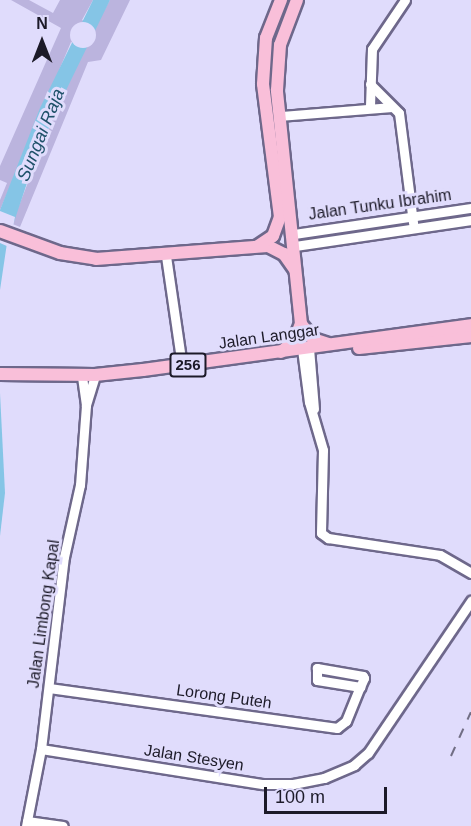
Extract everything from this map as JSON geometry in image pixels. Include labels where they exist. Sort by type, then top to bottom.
[{"type":"main road","points":[[257,246],[273,236],[280,217],[263,84],[266,38],[280,0]]},
{"type":"main road","points":[[280,352],[294,341],[301,324],[295,240],[280,116],[280,45],[297,0]]},
{"type":"main road","points":[[0,231],[81,257],[166,256],[257,246],[279,251],[296,274]]},
{"type":"main road","points":[[301,324],[313,339],[334,344],[368,332],[471,319]]},
{"type":"main road","name":"Jalan Langgar","points":[[0,374],[95,375],[182,366],[471,325]]},
{"type":"main road","points":[[308,348],[321,353],[471,336]]},
{"type":"street","points":[[370,106],[372,49],[405,0]]},
{"type":"street","points":[[370,84],[396,109],[414,228]]},
{"type":"street","points":[[280,116],[370,106],[396,109]]},
{"type":"street","name":"Jalan Tunku Ibrahim","points":[[295,240],[471,208]]},
{"type":"street","name":"Jalan Tunku Ibrahim","points":[[295,240],[471,220]]},
{"type":"street","points":[[166,256],[182,366]]},
{"type":"street","points":[[308,348],[314,408],[324,462],[321,533],[328,538],[438,555],[471,573]]},
{"type":"street","name":"Jalan Limbong Kapal","points":[[27,823],[41,749],[63,567],[80,485],[86,405],[82,375]]},
{"type":"street","name":"Jalan Limbong Kapal","points":[[86,405],[95,375]]},
{"type":"street","name":"Jalan Stesyen","points":[[41,749],[276,785],[309,782],[354,765],[387,726],[471,601]]},
{"type":"street","name":"Lorong Puteh","points":[[49,688],[337,728],[346,721],[362,682]]},
{"type":"street","points":[[27,823],[63,826]]},
{"type":"shaded area","points":[[11,0],[29,0],[53,13],[60,0],[93,0],[82,20],[95,27],[110,0],[130,0],[101,60],[88,62],[20,227],[0,219],[0,210],[0,200],[7,183],[0,180],[0,166],[61,28]],"holes":[[[71,42],[84,49],[54,115],[15,216],[0,210]]]},
{"type":"water","name":"Sungai Raja","points":[[93,0],[110,0],[54,115],[28,180],[7,243],[0,290],[0,210],[40,108]]},
{"type":"water","points":[[0,393],[5,493],[0,536]]},
{"type":"pier","points":[[83,22],[92,26],[96,35],[92,44],[83,48],[74,44],[70,35],[74,26]]},
{"type":"pier","points":[[0,211],[15,217],[9,247],[0,243]]},
{"type":"railway","points":[[451,756],[471,712]]}]
